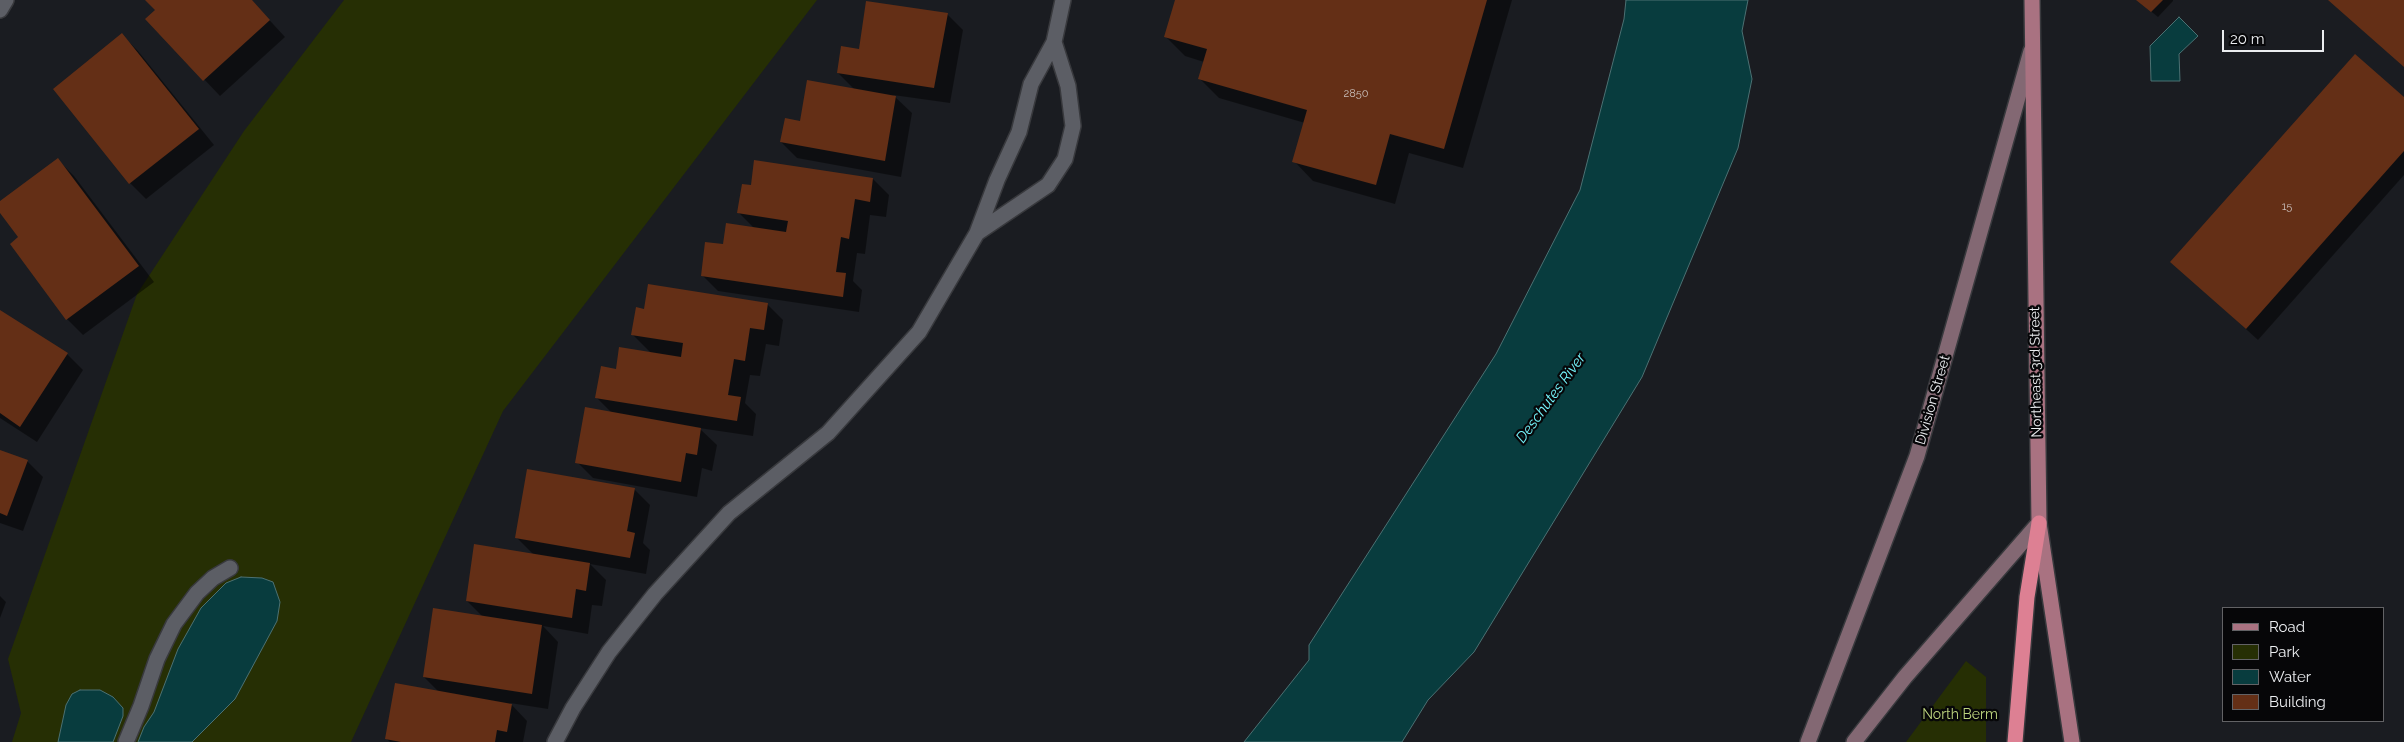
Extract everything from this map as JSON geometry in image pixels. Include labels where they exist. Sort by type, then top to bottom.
[{"type":"highway","points":[[2016,742],[2027,597],[2039,523]]},
{"type":"main road","name":"Northeast 3rd Street","points":[[2032,0],[2031,50],[2039,523],[2072,742]]},
{"type":"main road","name":"Division Street","points":[[1808,742],[1917,456],[2031,50]]},
{"type":"main road","points":[[1854,742],[1905,677],[2039,523]]},
{"type":"street","points":[[0,10],[6,0]]},
{"type":"street","points":[[555,742],[573,708],[609,652],[655,594],[729,513],[828,433],[919,332],[978,233],[997,180],[1019,132],[1032,84],[1054,42],[1063,0]]},
{"type":"street","points":[[978,233],[1048,185],[1065,159],[1073,126],[1068,86],[1054,42]]},
{"type":"street","points":[[126,742],[142,706],[157,658],[174,624],[196,594],[213,578],[230,568]]},
{"type":"green space","points":[[344,0],[817,0],[503,411],[351,742],[12,742],[21,713],[8,659],[137,294],[244,131]]},
{"type":"green space","name":"North Berm","points":[[1966,661],[1986,677],[1986,742],[1906,742]]},
{"type":"water","name":"Deschutes River","points":[[1626,0],[1748,0],[1742,31],[1752,79],[1738,148],[1642,377],[1474,652],[1428,700],[1402,742],[1244,742],[1309,660],[1309,645],[1496,354],[1580,190],[1624,19]]},
{"type":"water","points":[[2179,17],[2198,36],[2179,54],[2180,81],[2151,81],[2150,46]]},
{"type":"water","points":[[241,577],[262,578],[273,582],[280,602],[277,621],[235,699],[192,742],[138,742],[144,727],[154,712],[178,649],[201,608],[226,583]]},
{"type":"water","points":[[80,690],[100,690],[113,697],[123,708],[123,716],[113,742],[58,742],[66,705],[72,694]]},
{"type":"building","points":[[145,0],[252,0],[270,20],[203,81],[145,19],[155,10]]},
{"type":"building","points":[[1175,0],[1487,0],[1444,149],[1390,134],[1376,185],[1292,162],[1307,110],[1198,79],[1207,49],[1164,37]]},
{"type":"building","points":[[2136,0],[2163,0],[2151,12]]},
{"type":"building","points":[[2328,0],[2404,0],[2404,67]]},
{"type":"building","points":[[866,1],[948,13],[934,88],[837,73],[841,46],[859,49]]},
{"type":"building","points":[[122,33],[199,129],[129,184],[53,89]]},
{"type":"building","points":[[2355,54],[2404,97],[2404,151],[2246,329],[2170,262]]},
{"type":"building","points":[[807,80],[896,96],[885,161],[780,142],[785,118],[800,121]]},
{"type":"building","points":[[58,158],[139,266],[66,320],[10,244],[18,237],[0,213],[0,201]]},
{"type":"building","points":[[754,160],[873,178],[870,202],[855,199],[849,239],[841,237],[836,272],[846,273],[843,297],[701,276],[705,242],[723,244],[726,223],[786,232],[788,221],[737,213],[742,184],[751,185]]},
{"type":"building","points":[[648,284],[768,303],[764,330],[750,328],[745,361],[734,359],[728,395],[741,397],[737,421],[595,398],[601,366],[616,369],[619,347],[681,357],[683,343],[631,335],[636,307],[644,309]]},
{"type":"building","points":[[0,310],[68,353],[20,427],[0,413]]},
{"type":"building","points":[[585,407],[701,428],[697,455],[686,453],[681,482],[575,463]]},
{"type":"building","points":[[0,450],[28,460],[7,516],[0,513]]},
{"type":"building","points":[[527,469],[635,488],[627,531],[635,533],[630,558],[515,538]]},
{"type":"building","points":[[474,544],[590,563],[586,591],[576,589],[572,618],[466,601]]},
{"type":"building","points":[[433,608],[542,625],[532,694],[423,677]]},
{"type":"building","points":[[395,683],[512,704],[507,732],[497,730],[495,742],[401,742],[385,739]]}]
